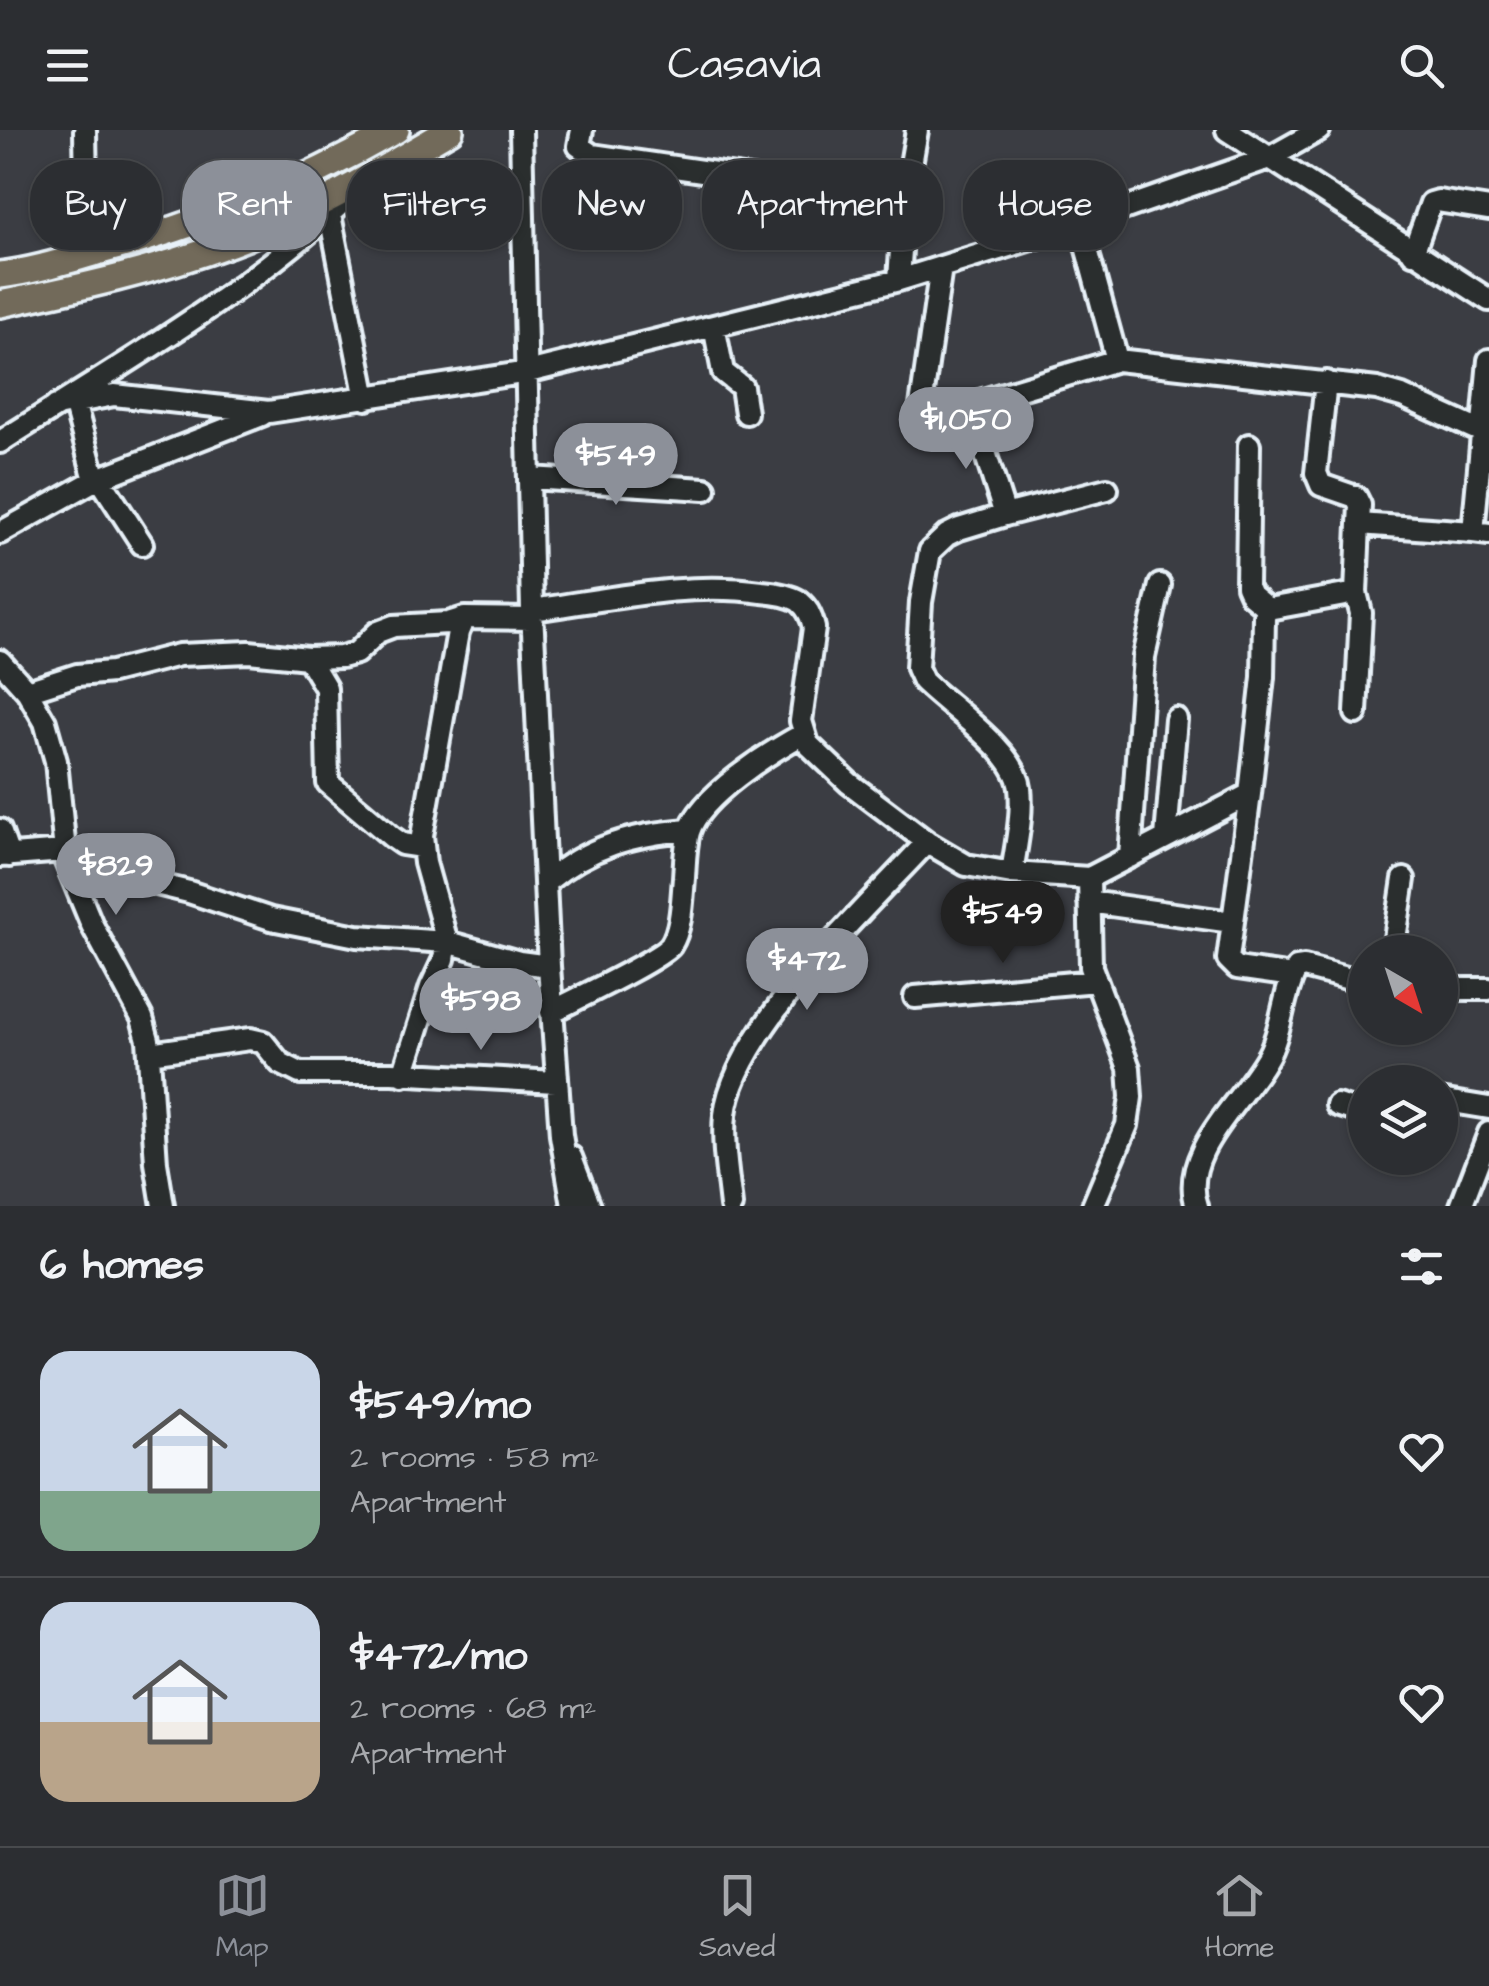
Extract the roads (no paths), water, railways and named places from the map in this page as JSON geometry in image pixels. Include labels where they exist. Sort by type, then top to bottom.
[{"type":"main road","points":[[162,232],[241,208],[396,130]]},
{"type":"main road","points":[[399,160],[450,130]]},
{"type":"main road","points":[[0,304],[120,279],[234,242],[347,188]]},
{"type":"main road","points":[[0,275],[103,250]]},
{"type":"street","points":[[85,130],[86,160]]},
{"type":"street","points":[[582,130],[579,146],[592,156],[702,171]]},
{"type":"street","points":[[912,160],[918,130]]},
{"type":"street","points":[[1227,130],[1489,300]]},
{"type":"street","points":[[1128,207],[1269,158],[1319,130]]},
{"type":"street","points":[[519,131],[532,615],[548,966],[561,1135],[572,1175],[573,1206]]},
{"type":"street","points":[[0,442],[65,404],[241,284],[347,199]]},
{"type":"street","points":[[1413,253],[1431,204],[1489,208]]},
{"type":"street","points":[[330,216],[366,399]]},
{"type":"street","points":[[899,280],[901,250]]},
{"type":"street","points":[[65,404],[114,396],[269,412],[366,399],[528,372],[899,280],[995,250]]},
{"type":"street","points":[[1087,250],[1117,360]]},
{"type":"street","points":[[942,266],[921,406],[928,411],[975,420]]},
{"type":"street","points":[[714,326],[723,372],[742,387],[746,413]]},
{"type":"street","points":[[1005,515],[975,420],[975,408],[980,401],[1117,360],[1391,392],[1482,432]]},
{"type":"street","points":[[1359,524],[1481,533],[1482,432],[1489,360]]},
{"type":"street","points":[[1326,382],[1316,473],[1321,485],[1356,497],[1360,506],[1356,594],[1361,613],[1356,714]]},
{"type":"street","points":[[65,404],[98,480],[142,544]]},
{"type":"street","points":[[0,533],[98,480],[269,412]]},
{"type":"street","points":[[1249,444],[1247,586],[1250,595],[1268,610]]},
{"type":"street","points":[[530,478],[704,488]]},
{"type":"street","points":[[1012,873],[1020,802],[1014,769],[923,681],[916,659],[925,568],[930,551],[959,529],[1106,489]]},
{"type":"street","points":[[1130,857],[1144,657],[1160,585]]},
{"type":"street","points":[[14,686],[76,674],[112,672],[179,655],[248,652],[308,658],[356,653],[385,628],[464,618],[532,615],[669,590],[723,586],[779,594],[799,601],[811,614],[814,628],[801,721],[808,744],[849,783],[927,842],[966,865],[1012,873],[1090,878],[1250,794]]},
{"type":"street","points":[[1292,976],[1230,964],[1263,677],[1264,616],[1273,606],[1356,594]]},
{"type":"street","points":[[403,1074],[447,942],[422,847],[458,632],[464,618]]},
{"type":"street","points":[[308,658],[326,688],[328,783],[402,844],[422,847]]},
{"type":"street","points":[[0,661],[14,686],[44,722],[56,760],[65,856],[92,925],[142,1018],[149,1053],[156,1163],[163,1206]]},
{"type":"street","points":[[1166,837],[1176,719]]},
{"type":"street","points":[[551,1012],[654,958],[671,945],[679,916],[689,830],[707,804],[775,750],[803,734]]},
{"type":"street","points":[[0,830],[5,856],[65,856],[271,919],[357,936],[447,942],[548,966]]},
{"type":"street","points":[[546,882],[596,848],[653,833],[689,830]]},
{"type":"street","points":[[731,1206],[725,1114],[736,1072],[766,1021],[927,842]]},
{"type":"street","points":[[1090,878],[1090,951],[1096,982],[1129,1068],[1131,1097],[1127,1126],[1094,1206]]},
{"type":"street","points":[[1396,935],[1404,879]]},
{"type":"street","points":[[1090,902],[1232,922]]},
{"type":"street","points":[[1197,1206],[1193,1191],[1197,1168],[1213,1132],[1264,1065],[1292,976],[1300,967],[1348,979]]},
{"type":"street","points":[[915,998],[1096,982]]},
{"type":"street","points":[[1458,989],[1489,990]]},
{"type":"street","points":[[149,1053],[250,1040],[263,1042],[280,1063],[300,1074],[403,1074],[556,1082]]},
{"type":"street","points":[[1458,1103],[1489,1108]]},
{"type":"street","points":[[1337,1105],[1348,1109]]},
{"type":"street","points":[[1461,1206],[1479,1185],[1489,1134]]},
{"type":"street","points":[[564,1206],[572,1175]]},
{"type":"street","points":[[572,1175],[590,1206]]},
{"type":"street","points":[[572,1175],[609,1206]]}]
